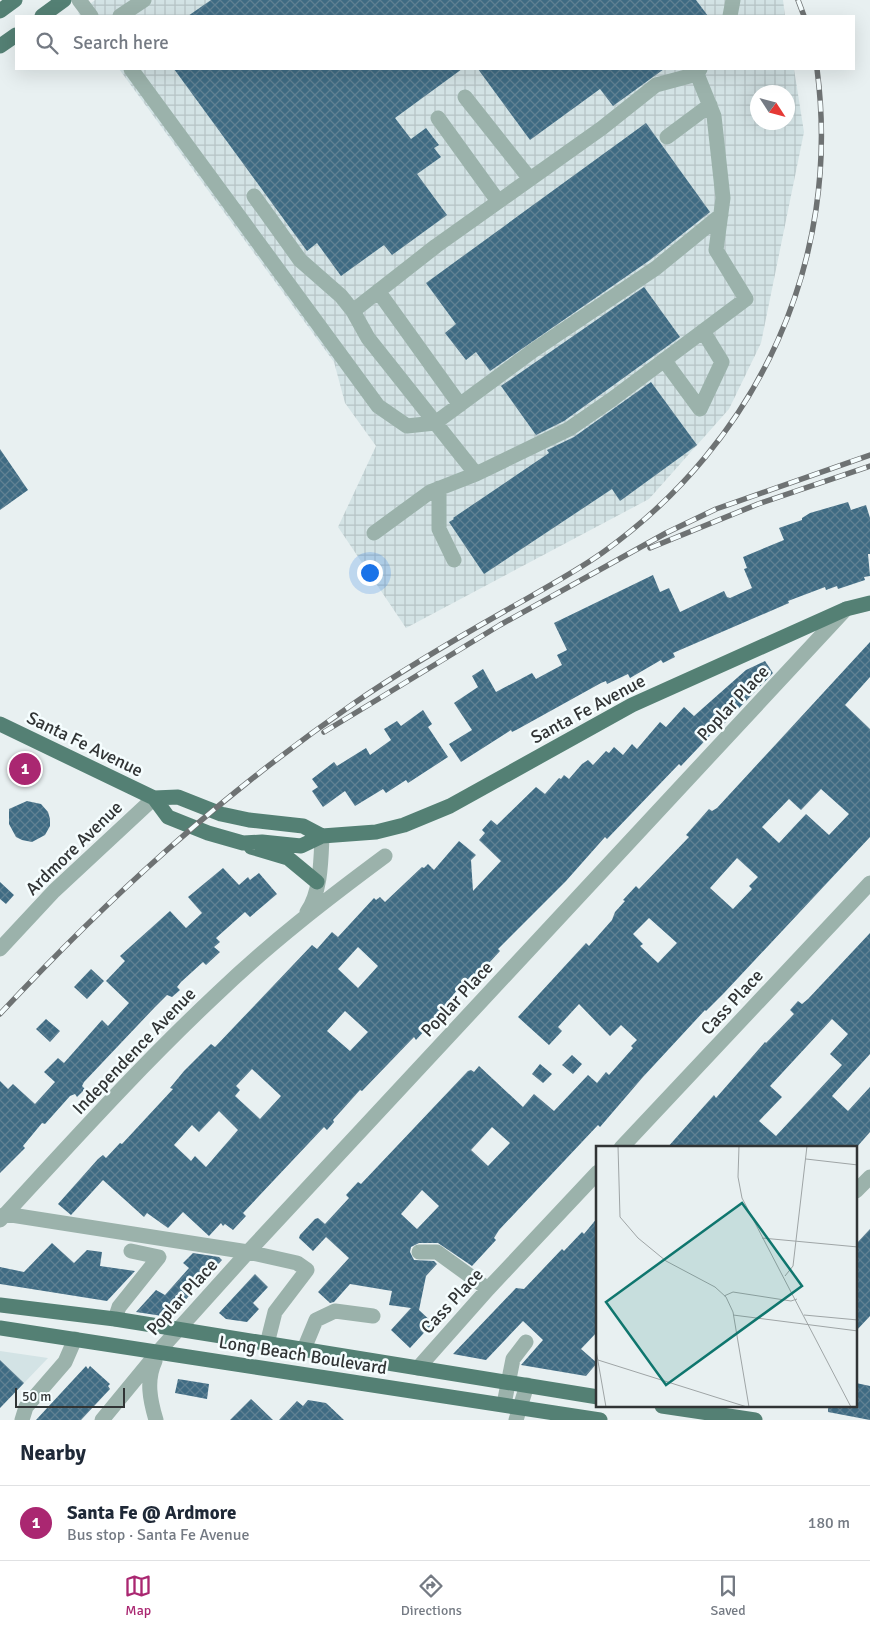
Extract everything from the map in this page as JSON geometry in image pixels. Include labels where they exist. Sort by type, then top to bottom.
[{"type":"main road","points":[[0,11],[15,0]]},
{"type":"main road","points":[[43,15],[64,0]]},
{"type":"main road","points":[[0,46],[15,35]]},
{"type":"main road","name":"Santa Fe Avenue","points":[[0,724],[154,798],[168,817],[208,833],[243,843],[262,842],[301,846],[322,836],[376,832],[427,816],[632,706],[695,675],[846,609],[870,603]]},
{"type":"main road","name":"Santa Fe Avenue","points":[[154,798],[178,797],[221,814],[249,820],[303,826],[322,836]]},
{"type":"main road","points":[[243,843],[260,851],[288,858],[317,882]]},
{"type":"main road","name":"Long Beach Boulevard","points":[[0,1305],[115,1319],[596,1397]]},
{"type":"main road","name":"Long Beach Boulevard","points":[[0,1328],[504,1404],[518,1413],[600,1420]]},
{"type":"main road","points":[[677,1408],[755,1420]]},
{"type":"street","points":[[79,0],[90,15]]},
{"type":"street","points":[[122,15],[144,0]]},
{"type":"street","points":[[730,15],[733,0]]},
{"type":"street","points":[[132,70],[378,406],[407,426],[435,423],[534,350],[656,268],[721,215]]},
{"type":"street","points":[[353,311],[436,246],[602,128],[656,85],[698,71],[714,116],[722,188],[721,215],[716,250],[746,299],[568,429],[476,474],[439,488],[374,533]]},
{"type":"street","points":[[465,97],[530,179]]},
{"type":"street","points":[[667,137],[710,105]]},
{"type":"street","points":[[438,118],[498,201]]},
{"type":"street","points":[[254,196],[300,260],[341,296],[353,311],[368,338],[476,474]]},
{"type":"street","points":[[378,291],[460,405]]},
{"type":"street","points":[[664,360],[700,409],[722,362],[703,331]]},
{"type":"street","points":[[439,488],[439,529],[454,560]]},
{"type":"street","name":"Poplar Place","points":[[102,1420],[158,1352],[248,1252],[846,609]]},
{"type":"street","name":"Ardmore Avenue","points":[[0,949],[54,891],[154,798]]},
{"type":"street","name":"Independence Avenue","points":[[304,917],[311,907],[317,882],[322,836]]},
{"type":"street","name":"Independence Avenue","points":[[3,1217],[177,1032],[219,991],[304,917],[385,856]]},
{"type":"street","name":"Cass Place","points":[[623,1146],[870,883]]},
{"type":"street","name":"Cass Place","points":[[418,1368],[488,1289],[596,1174]]},
{"type":"street","points":[[858,1190],[870,1177]]},
{"type":"street","points":[[3,1217],[248,1252],[296,1263],[308,1270],[275,1312],[267,1344]]},
{"type":"street","points":[[115,1319],[119,1308],[159,1257],[131,1250]]},
{"type":"street","points":[[418,1252],[437,1252],[488,1289]]},
{"type":"street","points":[[304,1349],[316,1320],[322,1317],[335,1311],[373,1316]]},
{"type":"street","points":[[22,1420],[26,1407],[65,1362],[75,1339]]},
{"type":"street","points":[[504,1404],[513,1359],[526,1342]]},
{"type":"street","points":[[156,1420],[151,1404],[150,1372],[158,1352]]},
{"type":"street","points":[[518,1413],[527,1385]]},
{"type":"shaded area","points":[[95,0],[783,0],[785,15],[80,15],[78,13]]},
{"type":"shaded area","points":[[120,70],[794,70],[804,132],[761,343],[729,409],[649,499],[406,628],[338,527],[376,446],[345,403],[334,362]]},
{"type":"shaded area","points":[[0,1351],[48,1358],[0,1408]]},
{"type":"building","points":[[211,0],[696,0],[707,15],[189,15]]},
{"type":"building","points":[[175,70],[461,70],[395,118],[411,139],[426,128],[439,145],[434,148],[441,157],[417,174],[447,215],[392,255],[384,245],[341,276],[317,243],[307,251]]},
{"type":"building","points":[[479,70],[663,70],[613,106],[600,89],[530,140]]},
{"type":"building","points":[[646,123],[710,212],[650,260],[490,371],[476,352],[466,360],[445,333],[456,324],[426,283]]},
{"type":"building","points":[[644,287],[680,337],[564,421],[536,435],[501,386]]},
{"type":"building","points":[[651,382],[697,445],[620,501],[612,489],[484,574],[449,522],[549,453],[547,450],[574,437]]},
{"type":"building","points":[[0,449],[28,490],[0,510]]},
{"type":"building","points":[[848,502],[851,510],[866,505],[870,518],[870,554],[868,554],[870,576],[864,577],[865,580],[838,589],[837,586],[826,590],[825,587],[788,601],[789,603],[673,653],[675,657],[663,663],[661,660],[630,678],[628,674],[607,684],[606,681],[601,683],[518,729],[512,732],[511,730],[461,762],[449,744],[472,730],[454,703],[478,687],[472,676],[483,669],[496,692],[532,673],[536,679],[562,665],[557,655],[567,650],[554,623],[653,575],[660,592],[669,588],[680,612],[724,591],[727,597],[730,598],[752,588],[744,569],[747,568],[743,557],[784,540],[779,528],[802,520],[802,518],[810,513]]},
{"type":"building","points":[[870,642],[870,677],[845,705],[870,729],[870,837],[724,993],[705,1010],[600,1127],[598,1125],[499,1230],[494,1238],[496,1240],[472,1266],[438,1243],[419,1243],[411,1247],[410,1252],[414,1260],[434,1261],[437,1264],[426,1276],[419,1310],[433,1323],[410,1348],[391,1330],[411,1308],[389,1305],[392,1291],[350,1284],[334,1302],[330,1303],[318,1292],[349,1258],[326,1237],[313,1251],[299,1238],[300,1235],[315,1219],[318,1218],[325,1224],[349,1198],[346,1195],[358,1182],[361,1184],[468,1071],[474,1072],[479,1066],[523,1107],[534,1094],[554,1111],[588,1075],[597,1083],[606,1072],[609,1075],[633,1048],[631,1046],[637,1040],[621,1025],[610,1036],[579,1004],[558,1027],[562,1031],[549,1045],[518,1017],[586,943],[589,946],[612,920],[615,912],[625,901],[623,900],[636,886],[639,889],[689,837],[686,835],[709,809],[712,811],[717,808]],"holes":[[[821,789],[849,814],[829,835],[806,814],[779,843],[762,827],[789,799],[801,810]],[[737,858],[758,877],[749,886],[752,889],[733,909],[710,888]],[[649,918],[677,943],[658,963],[640,946],[643,944],[633,934]],[[492,1127],[510,1143],[488,1166],[471,1150]],[[422,1190],[439,1206],[417,1229],[401,1214]]]},
{"type":"building","points":[[765,661],[773,673],[681,766],[679,764],[607,839],[605,837],[566,881],[498,949],[500,951],[477,976],[474,973],[459,988],[444,1009],[416,1040],[414,1037],[362,1091],[360,1090],[333,1120],[334,1122],[327,1130],[324,1127],[243,1213],[246,1216],[233,1230],[225,1224],[223,1226],[221,1223],[209,1236],[183,1212],[168,1228],[147,1213],[144,1217],[103,1180],[71,1215],[58,1204],[98,1159],[103,1155],[106,1158],[120,1143],[122,1144],[173,1089],[170,1088],[184,1071],[211,1044],[215,1047],[312,945],[317,949],[332,932],[338,937],[374,898],[376,900],[380,897],[385,902],[422,867],[424,868],[428,864],[434,870],[459,841],[476,855],[471,860],[473,891],[501,861],[479,840],[485,833],[482,830],[491,820],[497,825],[536,787],[545,794],[559,778],[561,779],[564,775],[569,779],[582,764],[588,760],[593,765],[606,751],[609,753],[614,747],[623,755],[632,744],[637,749],[660,722],[666,727],[684,707],[694,716],[746,670]],"holes":[[[358,947],[378,966],[358,988],[338,969]],[[345,1011],[368,1032],[350,1051],[327,1031]],[[252,1069],[281,1096],[260,1119],[235,1096],[240,1090],[236,1086]],[[219,1111],[238,1130],[206,1167],[195,1156],[191,1161],[174,1145],[192,1125],[199,1132]]]},
{"type":"building","points":[[423,710],[432,724],[428,727],[448,757],[408,783],[406,780],[386,793],[383,789],[355,806],[345,791],[323,807],[312,791],[318,787],[312,779],[334,762],[337,766],[366,748],[370,755],[391,740],[384,729],[397,721],[401,726]]},
{"type":"building","points":[[27,801],[41,804],[48,812],[50,819],[50,826],[45,835],[32,842],[16,837],[9,824],[9,809]]},
{"type":"building","points":[[223,868],[239,885],[248,877],[250,880],[259,873],[277,894],[250,917],[245,912],[216,938],[220,942],[214,947],[220,952],[206,965],[203,962],[181,982],[177,987],[180,990],[172,997],[167,995],[155,1007],[84,1082],[82,1086],[85,1089],[77,1097],[75,1094],[70,1096],[45,1124],[42,1123],[23,1146],[25,1148],[0,1173],[0,1081],[8,1089],[13,1084],[35,1104],[55,1082],[44,1072],[58,1058],[64,1063],[102,1020],[108,1026],[129,1003],[106,981],[125,961],[120,956],[170,911],[186,928],[202,913],[188,897]]},
{"type":"building","points":[[0,882],[14,895],[6,904],[0,899]]},
{"type":"building","points":[[870,933],[870,1054],[832,1096],[848,1111],[870,1087],[870,1132],[858,1146],[669,1146],[714,1095],[716,1098],[765,1042],[794,1014],[790,1010],[798,1001],[802,1004]],"holes":[[[832,1019],[848,1034],[830,1054],[842,1065],[776,1136],[759,1121],[782,1097],[770,1086]]]},
{"type":"building","points":[[91,969],[104,981],[87,999],[74,987]]},
{"type":"building","points":[[46,1019],[60,1031],[50,1042],[36,1029]]},
{"type":"building","points":[[572,1055],[582,1064],[573,1074],[562,1065]]},
{"type":"building","points":[[540,1064],[552,1074],[543,1083],[532,1074]]},
{"type":"building","points":[[596,1219],[596,1333],[581,1349],[596,1364],[586,1376],[521,1365],[543,1340],[523,1321],[486,1360],[453,1354],[516,1288],[524,1289],[562,1249],[564,1251],[582,1232],[584,1234]]},
{"type":"building","points":[[870,1229],[870,1316],[858,1329],[858,1242]]},
{"type":"building","points":[[52,1243],[74,1263],[87,1250],[102,1252],[100,1266],[135,1271],[107,1301],[0,1284],[0,1267],[24,1272]]},
{"type":"building","points":[[193,1253],[219,1257],[222,1260],[213,1270],[209,1266],[187,1288],[192,1293],[169,1317],[136,1312],[156,1290],[165,1295],[189,1268],[183,1263]]},
{"type":"building","points":[[255,1274],[268,1287],[253,1303],[259,1309],[247,1322],[226,1319],[219,1313]]},
{"type":"building","points":[[0,1360],[24,1383],[0,1408]]},
{"type":"building","points":[[86,1366],[88,1369],[90,1366],[110,1384],[108,1386],[110,1389],[81,1420],[36,1420]]},
{"type":"building","points":[[178,1379],[209,1384],[207,1399],[175,1393]]},
{"type":"building","points":[[858,1383],[870,1386],[870,1420],[828,1412],[828,1408],[858,1408]]},
{"type":"building","points":[[251,1399],[273,1420],[230,1420]]},
{"type":"building","points":[[308,1400],[326,1403],[344,1420],[279,1420],[297,1401],[303,1406]]},
{"type":"railway","points":[[798,0],[804,15]]},
{"type":"railway","points":[[0,1014],[125,888],[257,774],[390,679],[447,644],[567,576],[602,553],[657,508],[705,457],[746,401],[778,341],[801,277],[816,209],[821,140],[817,70]]},
{"type":"railway","points":[[324,732],[500,625],[666,533],[716,509],[870,455]]},
{"type":"railway","points":[[650,548],[758,504],[870,466]]},
{"type":"place","name":"Santa Fe @ Ardmore","points":[[25,769]]}]
